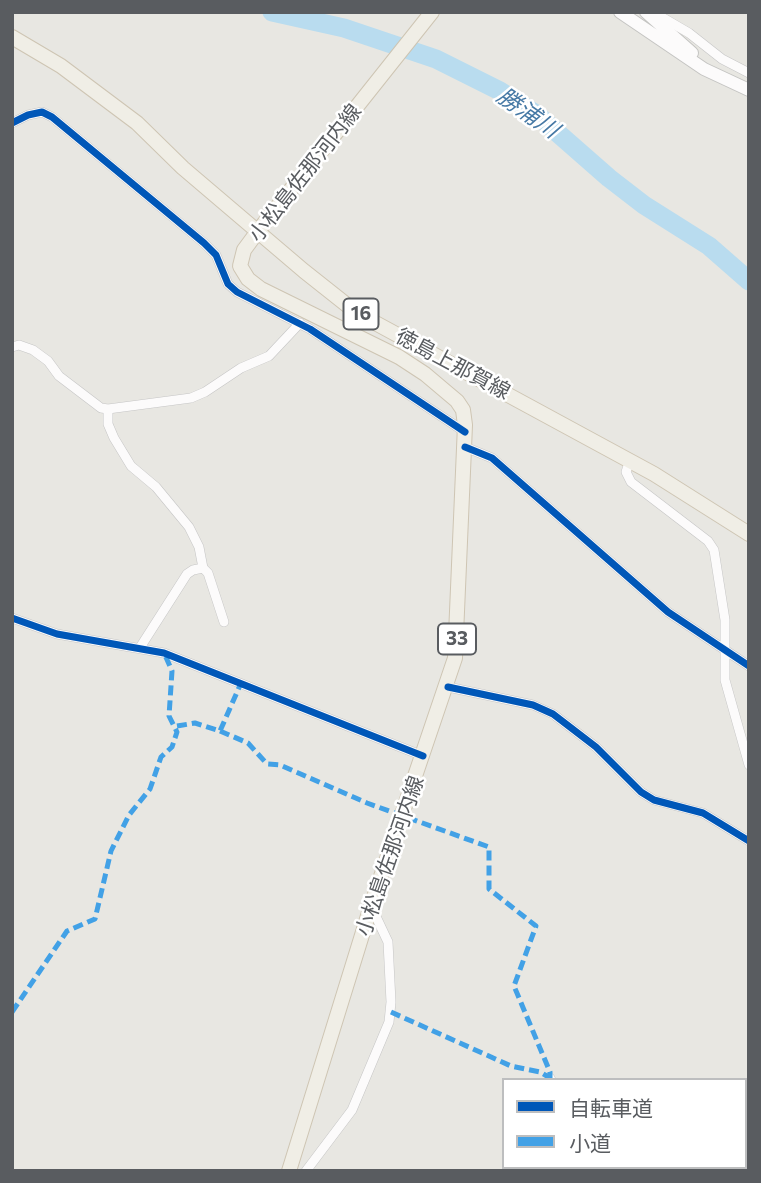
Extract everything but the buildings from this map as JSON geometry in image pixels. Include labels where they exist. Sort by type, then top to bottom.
[{"type":"main road","name":"小松島佐那河内線","points":[[289,1171],[371,906],[448,687],[458,631],[465,432],[463,410],[457,401],[425,374],[399,357],[261,289],[248,279],[240,266],[244,250],[258,231],[432,12]]},
{"type":"main road","name":"徳島上那賀線","points":[[12,37],[61,66],[137,123],[183,168],[357,313],[630,460],[749,534]]},
{"type":"street","points":[[620,12],[692,62],[743,88]]},
{"type":"street","points":[[646,12],[681,45],[743,88]]},
{"type":"street","points":[[653,12],[689,33],[722,59],[749,73]]},
{"type":"street","points":[[12,124],[35,114],[42,113],[52,117],[204,243],[216,255],[228,284],[237,292],[300,323],[465,432]]},
{"type":"street","points":[[12,347],[19,345],[33,350],[48,361],[59,376],[101,408],[108,409],[191,398],[205,392],[241,368],[269,356],[300,323]]},
{"type":"street","points":[[108,409],[108,425],[131,466],[156,487],[189,527],[215,591],[223,622]]},
{"type":"street","points":[[465,447],[492,458],[668,612],[749,666]]},
{"type":"street","points":[[630,460],[626,472],[631,482],[708,541],[714,550],[725,620],[725,680],[749,765]]},
{"type":"street","points":[[141,646],[187,574],[204,568]]},
{"type":"street","points":[[12,618],[57,634],[141,646],[201,667],[423,756]]},
{"type":"street","points":[[448,687],[533,705],[553,714],[596,747],[641,792],[654,800],[703,813],[749,841]]},
{"type":"street","points":[[306,1171],[352,1110],[389,1022],[391,1002],[388,942],[371,906]]},
{"type":"waterway","name":"勝浦川","points":[[272,12],[344,28],[436,59],[500,91],[536,114],[644,205],[709,246],[749,281]]},
{"type":"marked path","points":[[12,1012],[67,931],[95,919],[111,851],[129,815],[150,789],[161,757],[172,747],[177,732],[169,716],[172,671],[165,655]]},
{"type":"marked path","points":[[177,726],[195,723],[220,731],[241,683]]},
{"type":"marked path","points":[[220,731],[248,743],[267,764],[280,765],[367,803],[489,847],[489,889],[536,926],[514,986],[550,1072],[550,1078]]},
{"type":"marked path","points":[[391,1012],[511,1066],[540,1072],[550,1078]]},
{"type":"cycle path","points":[[12,123],[42,112],[52,117],[204,243],[216,255],[228,284],[237,292],[310,329],[465,432]]},
{"type":"cycle path","points":[[465,447],[492,458],[668,612],[749,666]]},
{"type":"cycle path","points":[[12,618],[57,634],[164,653],[423,756]]},
{"type":"cycle path","points":[[448,687],[533,705],[553,714],[596,747],[641,792],[654,800],[703,813],[749,841]]}]
